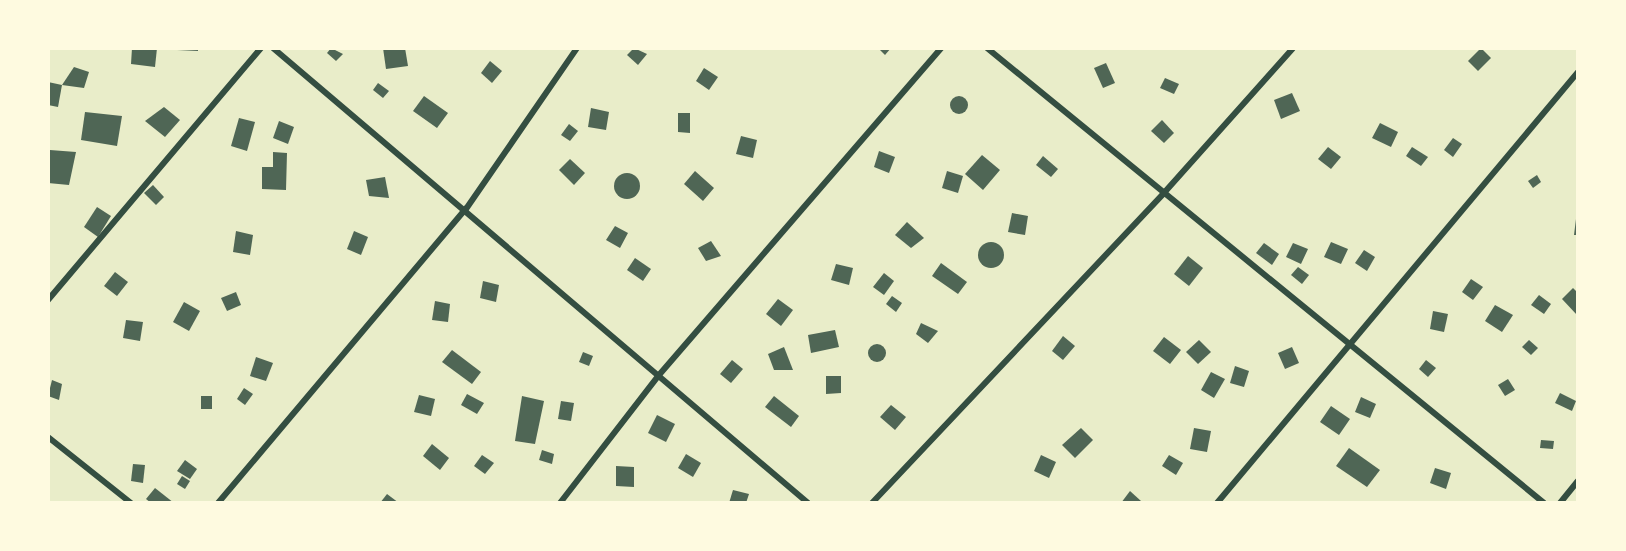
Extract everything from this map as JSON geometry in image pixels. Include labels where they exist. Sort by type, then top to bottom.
[{"type":"street","points":[[48,300],[261,48]]},
{"type":"street","points":[[273,48],[466,209],[808,503]]},
{"type":"street","points":[[218,503],[466,209],[578,48]]},
{"type":"street","points":[[560,503],[659,375],[941,48]]},
{"type":"street","points":[[987,48],[1162,194],[1544,503]]},
{"type":"street","points":[[872,503],[1162,194],[1293,48]]},
{"type":"street","points":[[1216,503],[1578,72]]},
{"type":"street","points":[[48,437],[131,503]]},
{"type":"street","points":[[1560,503],[1578,481]]},
{"type":"building","points":[[132,48],[157,48],[155,67],[131,64]]},
{"type":"building","points":[[177,48],[198,48],[198,51],[177,50]]},
{"type":"building","points":[[331,48],[343,54],[336,61],[327,53]]},
{"type":"building","points":[[383,48],[405,48],[408,66],[386,69]]},
{"type":"building","points":[[634,48],[647,54],[638,65],[627,55]]},
{"type":"building","points":[[878,48],[891,48],[885,55]]},
{"type":"building","points":[[1481,48],[1491,58],[1478,71],[1468,61]]},
{"type":"building","points":[[490,61],[502,71],[492,83],[481,73]]},
{"type":"building","points":[[1106,63],[1115,83],[1103,88],[1094,68]]},
{"type":"building","points":[[74,67],[89,72],[84,88],[62,85]]},
{"type":"building","points":[[704,68],[718,77],[709,90],[696,81]]},
{"type":"building","points":[[1165,78],[1179,84],[1174,94],[1160,88]]},
{"type":"building","points":[[48,82],[62,85],[58,107],[48,105]]},
{"type":"building","points":[[378,83],[389,91],[383,98],[373,90]]},
{"type":"building","points":[[1292,93],[1300,111],[1281,119],[1274,100]]},
{"type":"building","points":[[424,96],[448,113],[437,128],[413,111]]},
{"type":"building","points":[[959,96],[965,99],[968,105],[965,111],[959,114],[953,111],[950,105],[953,99]]},
{"type":"building","points":[[164,107],[180,120],[165,137],[145,121]]},
{"type":"building","points":[[591,108],[609,112],[606,130],[588,127]]},
{"type":"building","points":[[85,112],[122,116],[117,146],[81,140]]},
{"type":"building","points":[[678,113],[690,113],[690,133],[678,132]]},
{"type":"building","points":[[239,118],[255,122],[247,151],[231,146]]},
{"type":"building","points":[[1162,120],[1174,133],[1164,143],[1151,131]]},
{"type":"building","points":[[279,121],[294,127],[288,144],[273,138]]},
{"type":"building","points":[[1380,123],[1398,132],[1391,147],[1372,138]]},
{"type":"building","points":[[569,124],[578,131],[570,141],[561,135]]},
{"type":"building","points":[[741,136],[757,140],[753,158],[736,154]]},
{"type":"building","points":[[1453,138],[1462,144],[1453,157],[1444,150]]},
{"type":"building","points":[[1328,147],[1341,157],[1331,169],[1318,159]]},
{"type":"building","points":[[1412,147],[1428,157],[1421,166],[1406,156]]},
{"type":"building","points":[[50,150],[76,152],[69,185],[48,183]]},
{"type":"building","points":[[879,151],[895,157],[889,173],[874,167]]},
{"type":"building","points":[[273,152],[287,153],[286,190],[262,189],[262,167],[273,167]]},
{"type":"building","points":[[982,155],[1000,170],[983,190],[965,174]]},
{"type":"building","points":[[1043,156],[1058,169],[1051,177],[1036,165]]},
{"type":"building","points":[[570,159],[585,173],[574,185],[559,170]]},
{"type":"building","points":[[695,171],[714,188],[703,201],[684,184]]},
{"type":"building","points":[[947,171],[963,176],[958,193],[942,188]]},
{"type":"building","points":[[627,173],[636,177],[640,186],[636,195],[627,199],[618,195],[614,186],[618,177]]},
{"type":"building","points":[[1537,175],[1541,182],[1533,188],[1528,181]]},
{"type":"building","points":[[385,177],[389,198],[369,196],[366,180]]},
{"type":"building","points":[[153,185],[164,197],[156,205],[144,193]]},
{"type":"building","points":[[97,207],[111,216],[98,237],[84,227]]},
{"type":"building","points":[[1012,213],[1028,216],[1025,235],[1008,232]]},
{"type":"building","points":[[1576,219],[1578,219],[1578,235],[1574,235]]},
{"type":"building","points":[[907,222],[924,238],[911,248],[895,235]]},
{"type":"building","points":[[615,226],[628,233],[620,248],[606,240]]},
{"type":"building","points":[[236,231],[253,235],[250,255],[233,252]]},
{"type":"building","points":[[354,231],[368,237],[361,255],[347,249]]},
{"type":"building","points":[[711,241],[721,256],[706,261],[698,248]]},
{"type":"building","points":[[991,242],[1000,246],[1004,255],[1000,264],[991,268],[982,264],[978,255],[982,246]]},
{"type":"building","points":[[1331,242],[1348,249],[1341,264],[1324,257]]},
{"type":"building","points":[[1264,243],[1279,254],[1272,265],[1256,253]]},
{"type":"building","points":[[1293,243],[1308,249],[1301,264],[1286,257]]},
{"type":"building","points":[[1364,250],[1375,257],[1367,271],[1355,263]]},
{"type":"building","points":[[1188,256],[1203,268],[1189,286],[1174,274]]},
{"type":"building","points":[[635,258],[651,269],[643,281],[627,270]]},
{"type":"building","points":[[941,263],[967,282],[958,294],[932,276]]},
{"type":"building","points":[[836,264],[853,268],[849,285],[831,280]]},
{"type":"building","points":[[1298,267],[1309,275],[1302,284],[1291,275]]},
{"type":"building","points":[[115,272],[128,282],[117,296],[104,286]]},
{"type":"building","points":[[884,273],[894,281],[884,295],[873,287]]},
{"type":"building","points":[[1471,279],[1483,287],[1473,300],[1462,292]]},
{"type":"building","points":[[483,281],[499,285],[496,302],[480,298]]},
{"type":"building","points":[[1573,288],[1578,293],[1577,315],[1562,299]]},
{"type":"building","points":[[236,292],[241,305],[227,311],[221,298]]},
{"type":"building","points":[[1539,295],[1551,304],[1544,314],[1531,305]]},
{"type":"building","points":[[892,296],[902,303],[896,312],[886,304]]},
{"type":"building","points":[[778,299],[793,310],[781,326],[766,314]]},
{"type":"building","points":[[435,301],[450,304],[448,322],[432,320]]},
{"type":"building","points":[[184,302],[200,311],[189,331],[173,322]]},
{"type":"building","points":[[1495,305],[1513,315],[1502,332],[1485,321]]},
{"type":"building","points":[[1433,311],[1448,314],[1444,332],[1430,329]]},
{"type":"building","points":[[126,320],[143,322],[140,341],[123,338]]},
{"type":"building","points":[[921,323],[938,331],[928,343],[916,334]]},
{"type":"building","points":[[835,330],[839,347],[811,353],[808,335]]},
{"type":"building","points":[[1063,336],[1075,346],[1063,360],[1052,351]]},
{"type":"building","points":[[1164,337],[1181,350],[1170,364],[1153,351]]},
{"type":"building","points":[[1199,340],[1211,352],[1198,364],[1186,352]]},
{"type":"building","points":[[1529,340],[1538,348],[1531,355],[1522,347]]},
{"type":"building","points":[[873,344],[881,344],[886,349],[884,360],[873,362],[868,357],[868,349]]},
{"type":"building","points":[[784,347],[793,370],[774,370],[768,354]]},
{"type":"building","points":[[1292,347],[1299,363],[1285,369],[1278,353]]},
{"type":"building","points":[[452,350],[481,372],[472,384],[442,362]]},
{"type":"building","points":[[583,352],[593,356],[589,366],[579,362]]},
{"type":"building","points":[[256,357],[273,363],[266,381],[250,376]]},
{"type":"building","points":[[732,360],[743,369],[731,383],[720,374]]},
{"type":"building","points":[[1426,360],[1436,368],[1428,377],[1419,369]]},
{"type":"building","points":[[1235,366],[1249,371],[1244,387],[1230,383]]},
{"type":"building","points":[[1211,372],[1225,379],[1214,398],[1201,390]]},
{"type":"building","points":[[826,376],[841,376],[841,393],[826,394]]},
{"type":"building","points":[[1508,379],[1515,390],[1505,396],[1498,385]]},
{"type":"building","points":[[52,380],[62,384],[59,400],[48,396]]},
{"type":"building","points":[[244,388],[253,394],[245,405],[237,399]]},
{"type":"building","points":[[1560,393],[1576,401],[1572,411],[1555,403]]},
{"type":"building","points":[[467,394],[484,403],[477,414],[461,405]]},
{"type":"building","points":[[419,395],[435,399],[431,416],[414,412]]},
{"type":"building","points":[[201,396],[212,396],[212,409],[201,409]]},
{"type":"building","points":[[522,396],[544,401],[535,444],[515,441]]},
{"type":"building","points":[[774,396],[799,416],[791,427],[765,407]]},
{"type":"building","points":[[1361,397],[1376,404],[1370,418],[1355,412]]},
{"type":"building","points":[[561,401],[574,403],[571,421],[558,419]]},
{"type":"building","points":[[891,405],[906,417],[895,430],[880,417]]},
{"type":"building","points":[[1331,406],[1350,419],[1339,435],[1320,422]]},
{"type":"building","points":[[657,415],[675,424],[666,442],[648,433]]},
{"type":"building","points":[[1081,428],[1093,440],[1075,458],[1062,445]]},
{"type":"building","points":[[1194,428],[1211,431],[1207,452],[1190,449]]},
{"type":"building","points":[[1541,440],[1554,441],[1553,449],[1540,448]]},
{"type":"building","points":[[432,444],[449,458],[440,470],[423,456]]},
{"type":"building","points":[[1349,448],[1380,470],[1367,487],[1336,466]]},
{"type":"building","points":[[542,450],[554,454],[552,464],[539,460]]},
{"type":"building","points":[[686,454],[701,463],[693,477],[678,468]]},
{"type":"building","points":[[482,455],[494,463],[485,474],[474,466]]},
{"type":"building","points":[[1041,455],[1056,462],[1049,478],[1034,471]]},
{"type":"building","points":[[1169,455],[1183,463],[1176,475],[1162,466]]},
{"type":"building","points":[[185,460],[197,469],[190,479],[177,471]]},
{"type":"building","points":[[133,464],[145,465],[143,483],[131,481]]},
{"type":"building","points":[[616,466],[634,467],[634,487],[616,486]]},
{"type":"building","points":[[1435,468],[1451,473],[1446,489],[1430,483]]},
{"type":"building","points":[[182,476],[190,481],[185,489],[177,484]]},
{"type":"building","points":[[155,488],[174,503],[151,503],[146,499]]},
{"type":"building","points":[[733,490],[749,494],[746,503],[729,503]]},
{"type":"building","points":[[1130,491],[1141,501],[1140,503],[1121,503]]},
{"type":"building","points":[[387,494],[399,503],[380,503]]}]
